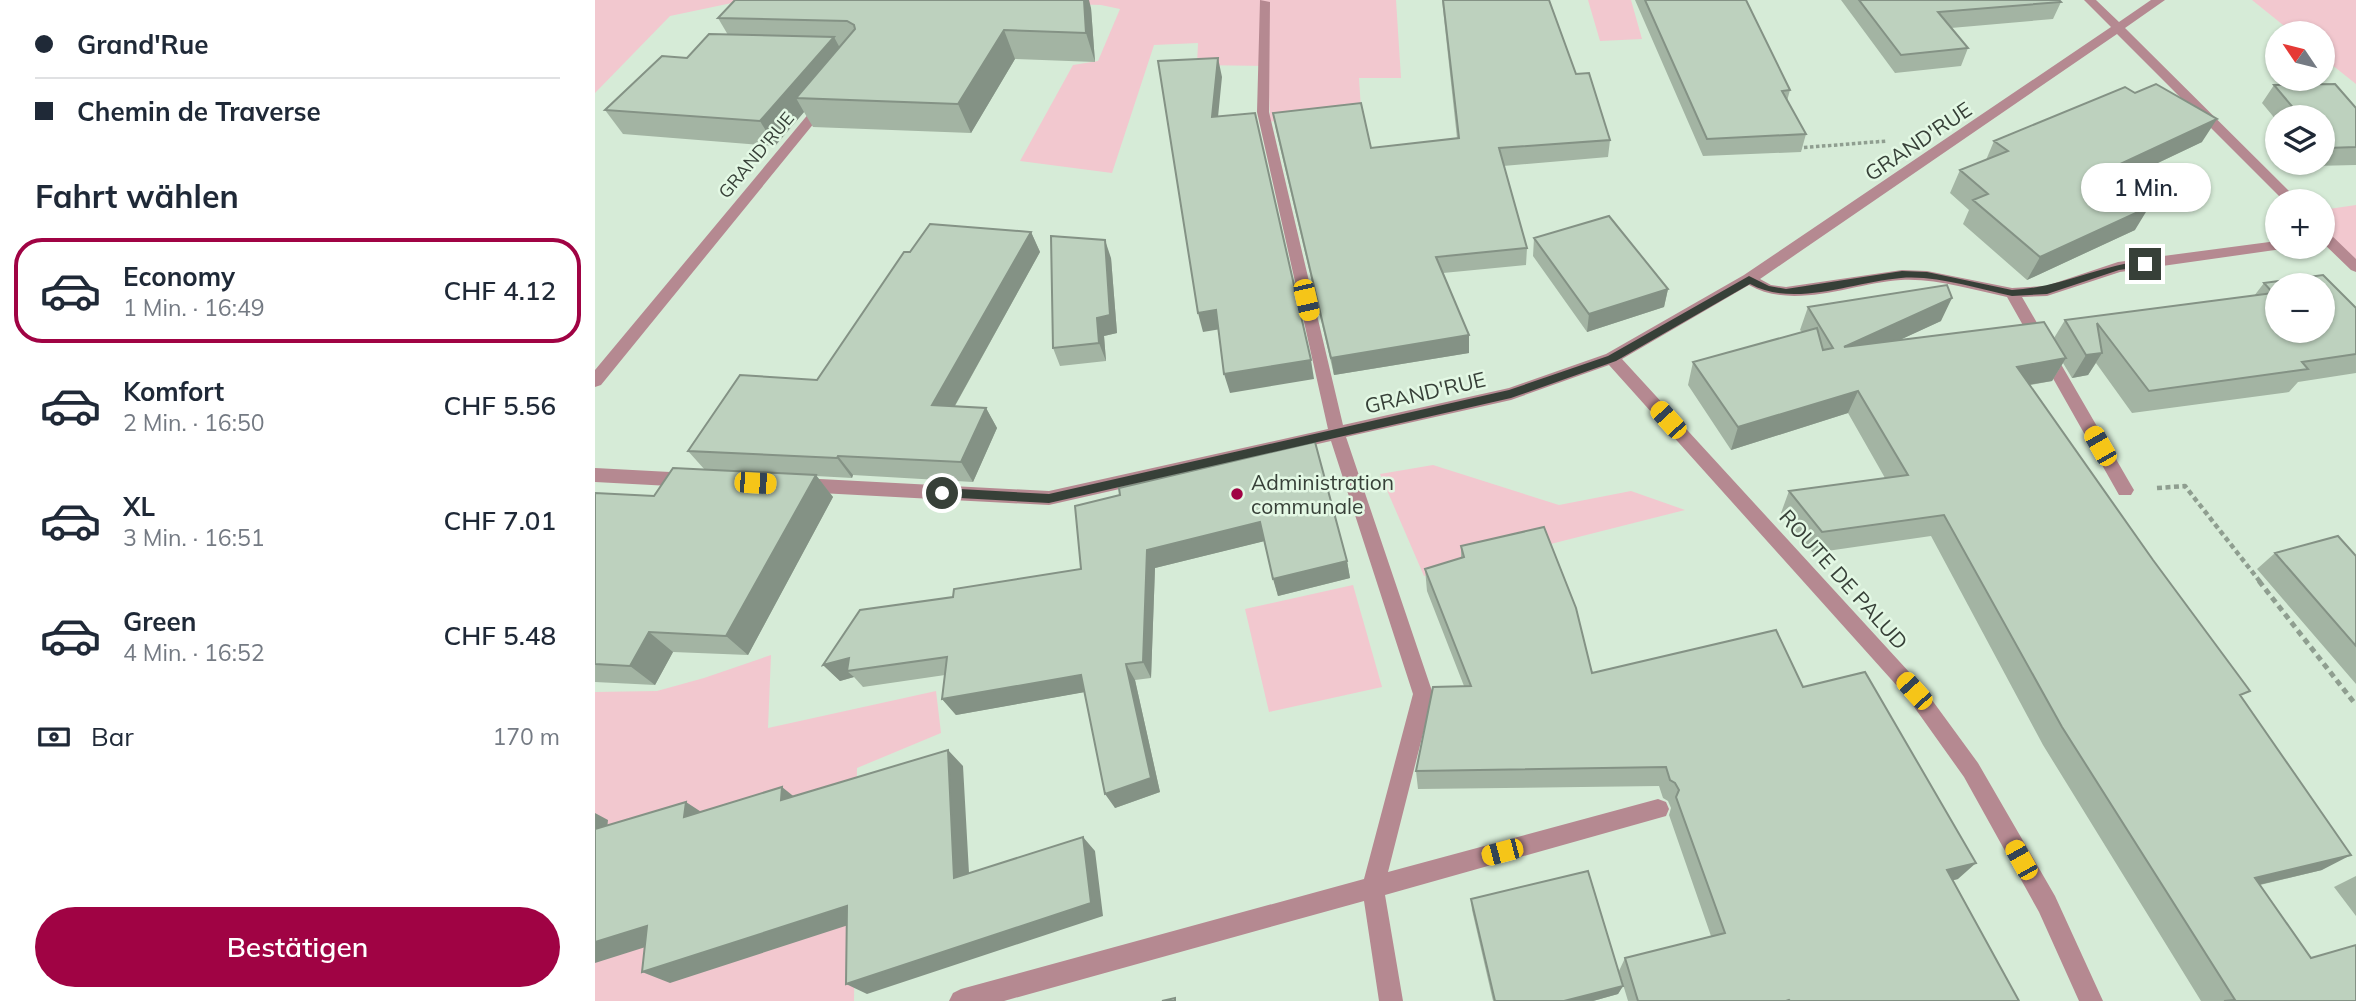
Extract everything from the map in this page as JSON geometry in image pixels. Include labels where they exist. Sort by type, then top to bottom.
[{"type":"street","points":[[2090,0],[2280,189]]},
{"type":"street","name":"GRAND'RUE","points":[[787,485],[1049,498],[1511,394],[1612,358],[1749,279],[2159,0]]},
{"type":"street","points":[[1264,2],[1263,112],[1337,434],[1423,694],[1373,887],[1391,1001]]},
{"type":"street","name":"GRAND'RUE","points":[[595,381],[832,94]]},
{"type":"street","points":[[1749,279],[1767,289],[1786,292],[1902,275],[1927,276],[2012,293],[2047,291],[2118,267],[2265,248]]},
{"type":"street","points":[[2335,248],[2356,267]]},
{"type":"street","points":[[2012,293],[2125,490]]},
{"type":"street","name":"ROUTE DE PALUD","points":[[1612,358],[1914,691],[1971,770],[2046,904],[2091,1001]]},
{"type":"street","points":[[595,475],[705,480]]},
{"type":"street","points":[[961,1001],[1658,809]]},
{"type":"path","points":[[1786,149],[1892,140]]},
{"type":"path","points":[[2125,490],[2185,486],[2356,705]]},
{"type":"shaded area","points":[[595,0],[746,0],[670,16],[595,93]]},
{"type":"shaded area","points":[[933,0],[1396,0],[1401,78],[1359,78],[1361,109],[1296,125],[1270,121],[1268,66],[1197,65],[1198,43],[1154,45],[1112,173],[1020,161],[1073,65],[1098,61],[1120,9],[1101,5]]},
{"type":"shaded area","points":[[1588,0],[1631,0],[1642,39],[1600,41]]},
{"type":"shaded area","points":[[2252,0],[2356,0],[2356,84],[2335,67],[2335,21],[2278,21]]},
{"type":"shaded area","points":[[2356,205],[2356,264],[2335,243],[2335,208]]},
{"type":"shaded area","points":[[1433,465],[1559,505],[1631,491],[1685,510],[1424,576],[1380,474]]},
{"type":"shaded area","points":[[1353,585],[1382,687],[1269,712],[1245,609]]},
{"type":"shaded area","points":[[771,655],[768,728],[936,691],[941,733],[857,768],[854,1001],[595,1001],[595,692],[657,691]]},
{"type":"building","points":[[735,0],[1084,0],[1086,33],[1004,30],[958,104],[796,98],[855,29],[854,25],[847,21],[718,18]]},
{"type":"building","points":[[1443,0],[1549,0],[1576,74],[1589,73],[1610,140],[1499,148],[1527,248],[1436,257],[1469,335],[1331,358],[1273,113],[1361,103],[1371,148],[1459,138]]},
{"type":"building","points":[[1645,0],[1746,0],[1790,90],[1782,91],[1806,134],[1707,139]]},
{"type":"building","points":[[1859,0],[2061,2],[1938,12],[1968,48],[1901,55]]},
{"type":"building","points":[[709,34],[834,37],[760,121],[605,110],[662,56],[687,58]]},
{"type":"building","points":[[1218,58],[1212,117],[1255,113],[1311,360],[1224,374],[1216,310],[1198,313],[1158,61]]},
{"type":"building","points":[[2156,84],[2217,119],[2101,173],[2149,207],[2040,257],[1973,200],[1988,194],[1960,170],[2008,151],[1994,141],[2125,87],[2135,93]]},
{"type":"building","points":[[2335,84],[2356,108],[2356,147],[2335,148],[2335,105],[2291,105],[2279,91],[2335,91]]},
{"type":"building","points":[[1609,216],[1668,289],[1589,314],[1534,238]]},
{"type":"building","points":[[930,224],[1031,232],[932,405],[986,408],[961,462],[688,451],[740,375],[817,380],[904,252],[910,252]]},
{"type":"building","points":[[1051,236],[1105,240],[1110,315],[1097,318],[1099,343],[1053,348]]},
{"type":"building","points":[[1947,285],[1952,298],[1844,347],[2044,322],[2066,358],[2017,367],[2153,560],[2250,691],[2240,695],[2351,855],[2255,878],[2311,958],[2356,945],[2356,1001],[2224,1001],[2235,1000],[2062,727],[1944,515],[1822,532],[1789,491],[1908,475],[1858,391],[1738,427],[1693,362],[1817,328],[1823,350],[1833,348],[1808,307]]},
{"type":"building","points":[[2335,287],[2356,308],[2356,354],[2302,362],[2308,369],[2149,391],[2097,323],[2102,353],[2086,355],[2065,320],[2265,294],[2265,343],[2335,343]]},
{"type":"building","points":[[1315,442],[1347,561],[1273,579],[1260,522],[1147,550],[1143,662],[1126,664],[1151,778],[1105,794],[1081,675],[942,699],[947,657],[847,671],[849,658],[823,665],[860,610],[953,597],[954,589],[1081,569],[1075,506],[1120,495],[1119,488]]},
{"type":"building","points":[[673,468],[816,475],[726,636],[649,632],[630,666],[595,664],[595,493],[654,496]]},
{"type":"building","points":[[1544,527],[1576,608],[1592,673],[1776,630],[1803,687],[1865,672],[1976,863],[1947,870],[2019,1001],[1638,1001],[1625,958],[1725,933],[1676,797],[1679,790],[1670,780],[1666,767],[1416,771],[1433,687],[1471,686],[1425,569],[1464,557],[1461,546]]},
{"type":"building","points":[[2338,536],[2356,556],[2356,646],[2275,553]]},
{"type":"building","points":[[948,750],[954,878],[1083,837],[1091,903],[846,984],[847,906],[642,972],[647,926],[595,942],[595,829],[686,802],[684,817],[782,787],[781,800]]},
{"type":"building","points":[[1588,871],[1623,986],[1564,1001],[1495,1001],[1471,899]]},
{"type":"place","name":"Administration communale","points":[[1237,494]]},
{"type":"route","points":[[942,493],[1049,498],[1511,394],[1612,358],[1749,279],[1767,289],[1786,292],[1902,275],[1927,276],[2023,293],[2047,291],[2118,267],[2145,264]]}]
